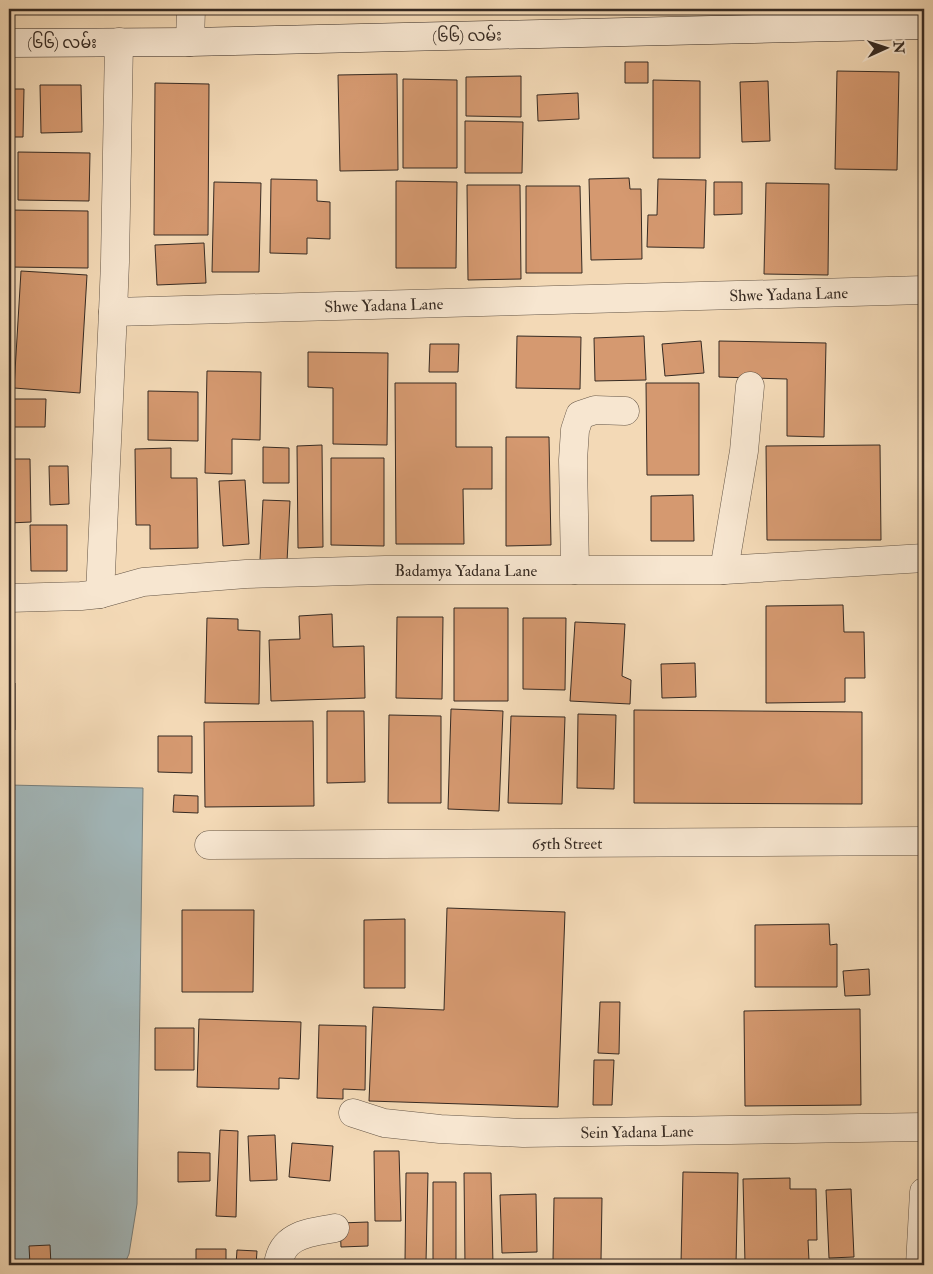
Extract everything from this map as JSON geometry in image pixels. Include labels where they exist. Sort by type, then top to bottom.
[{"type":"street","points":[[190,42],[192,9]]},
{"type":"street","name":"(၆၆) လမ်း","points":[[9,43],[190,42],[924,25]]},
{"type":"street","points":[[100,594],[115,262],[119,42]]},
{"type":"street","name":"Shwe Yadana Lane","points":[[113,312],[924,290]]},
{"type":"street","points":[[724,570],[744,451],[750,386]]},
{"type":"street","points":[[575,570],[573,460],[575,430],[580,415],[595,410],[625,411]]},
{"type":"street","name":"Badamya Yadana Lane","points":[[9,598],[100,594],[143,582],[246,574],[385,570],[724,570],[924,558]]},
{"type":"street","name":"65th Street","points":[[209,846],[924,841]]},
{"type":"street","name":"Sein Yadana Lane","points":[[353,1113],[384,1123],[440,1129],[524,1133],[924,1127]]},
{"type":"street","points":[[920,1265],[924,1192]]},
{"type":"street","points":[[278,1265],[279,1255],[289,1241],[303,1234],[335,1228]]},
{"type":"shaded area","points":[[9,785],[143,788],[137,1204],[129,1254],[124,1265],[9,1265]]},
{"type":"building","points":[[625,62],[648,62],[648,83],[625,83]]},
{"type":"building","points":[[837,71],[899,72],[897,170],[835,169]]},
{"type":"building","points":[[397,74],[398,170],[340,171],[338,75]]},
{"type":"building","points":[[521,76],[521,117],[466,116],[466,77]]},
{"type":"building","points":[[403,79],[457,80],[457,168],[403,168]]},
{"type":"building","points":[[653,80],[700,81],[700,158],[653,158]]},
{"type":"building","points":[[768,81],[770,141],[742,142],[740,82]]},
{"type":"building","points":[[155,83],[209,84],[208,235],[154,235]]},
{"type":"building","points":[[40,85],[81,85],[82,132],[41,133]]},
{"type":"building","points":[[9,89],[24,89],[23,137],[9,137]]},
{"type":"building","points":[[578,93],[579,119],[538,121],[537,95]]},
{"type":"building","points":[[465,121],[523,122],[522,173],[465,173]]},
{"type":"building","points":[[18,152],[90,153],[89,201],[18,200]]},
{"type":"building","points":[[629,178],[630,189],[641,189],[642,259],[591,260],[589,179]]},
{"type":"building","points":[[271,179],[317,180],[317,201],[330,202],[330,239],[307,238],[307,254],[270,253]]},
{"type":"building","points":[[658,179],[706,180],[704,248],[647,247],[648,215],[657,215]]},
{"type":"building","points":[[396,181],[457,182],[456,268],[396,268]]},
{"type":"building","points":[[214,182],[261,183],[259,272],[212,272]]},
{"type":"building","points":[[714,182],[742,182],[742,214],[714,215]]},
{"type":"building","points":[[766,183],[829,184],[828,275],[764,274]]},
{"type":"building","points":[[467,185],[520,185],[521,279],[468,280]]},
{"type":"building","points":[[526,186],[580,186],[582,273],[526,273]]},
{"type":"building","points":[[9,210],[88,211],[88,268],[9,267]]},
{"type":"building","points":[[204,243],[206,283],[157,285],[155,245]]},
{"type":"building","points":[[21,271],[87,275],[80,393],[14,388]]},
{"type":"building","points":[[517,336],[581,337],[580,389],[516,388]]},
{"type":"building","points":[[644,336],[646,380],[595,381],[594,338]]},
{"type":"building","points":[[701,341],[704,373],[665,376],[662,344]]},
{"type":"building","points":[[719,341],[826,343],[824,437],[787,436],[787,379],[719,377]]},
{"type":"building","points":[[430,344],[459,344],[458,372],[429,372]]},
{"type":"building","points":[[308,352],[388,353],[387,445],[333,444],[333,388],[308,387]]},
{"type":"building","points":[[207,371],[261,372],[260,440],[232,439],[232,474],[205,473]]},
{"type":"building","points":[[395,383],[456,383],[456,447],[492,447],[492,489],[463,489],[464,544],[396,544]]},
{"type":"building","points":[[646,383],[699,383],[699,475],[647,475]]},
{"type":"building","points":[[148,391],[198,392],[198,441],[148,440]]},
{"type":"building","points":[[9,399],[46,399],[45,427],[9,427]]},
{"type":"building","points":[[506,437],[549,437],[551,545],[506,546]]},
{"type":"building","points":[[322,445],[323,547],[298,548],[297,446]]},
{"type":"building","points":[[880,445],[881,540],[767,540],[766,446]]},
{"type":"building","points":[[263,447],[289,448],[289,483],[263,483]]},
{"type":"building","points":[[171,448],[171,478],[197,478],[198,548],[150,549],[150,525],[136,525],[135,449]]},
{"type":"building","points":[[331,458],[384,458],[384,546],[331,545]]},
{"type":"building","points":[[9,459],[30,459],[31,522],[9,523]]},
{"type":"building","points":[[49,466],[68,466],[69,504],[50,505]]},
{"type":"building","points":[[245,480],[249,544],[223,546],[219,481]]},
{"type":"building","points":[[693,495],[694,541],[651,541],[651,496]]},
{"type":"building","points":[[263,500],[290,501],[287,562],[260,560]]},
{"type":"building","points":[[30,525],[67,525],[67,571],[31,571]]},
{"type":"building","points":[[843,605],[844,632],[864,632],[865,678],[845,678],[845,702],[766,703],[766,606]]},
{"type":"building","points":[[454,608],[508,608],[508,701],[454,701]]},
{"type":"building","points":[[332,614],[333,647],[364,646],[365,698],[271,701],[269,640],[300,639],[299,616]]},
{"type":"building","points":[[397,617],[443,617],[442,699],[396,698]]},
{"type":"building","points":[[207,618],[238,619],[238,630],[260,631],[259,704],[205,703]]},
{"type":"building","points":[[523,618],[566,618],[565,690],[523,689]]},
{"type":"building","points":[[575,622],[625,624],[622,676],[631,680],[630,704],[570,701]]},
{"type":"building","points":[[695,663],[696,697],[662,698],[661,664]]},
{"type":"building","points":[[15,683],[15,730],[9,730],[9,684]]},
{"type":"building","points":[[451,709],[503,711],[499,811],[448,809]]},
{"type":"building","points":[[634,710],[862,712],[862,804],[634,803]]},
{"type":"building","points":[[327,711],[364,711],[365,782],[327,783]]},
{"type":"building","points":[[578,714],[616,715],[614,789],[577,788]]},
{"type":"building","points":[[389,715],[441,716],[441,803],[388,803]]},
{"type":"building","points":[[511,716],[565,717],[562,804],[508,803]]},
{"type":"building","points":[[313,721],[314,806],[205,807],[204,722]]},
{"type":"building","points":[[158,736],[192,736],[192,773],[158,772]]},
{"type":"building","points":[[174,795],[198,796],[198,813],[173,812]]},
{"type":"building","points":[[447,908],[565,912],[558,1107],[369,1101],[373,1007],[444,1010]]},
{"type":"building","points":[[182,910],[254,910],[253,992],[182,992]]},
{"type":"building","points":[[405,919],[405,988],[364,988],[364,920]]},
{"type":"building","points":[[829,924],[830,945],[837,944],[837,987],[755,987],[755,925]]},
{"type":"building","points":[[869,969],[870,995],[845,996],[843,971]]},
{"type":"building","points":[[600,1002],[620,1002],[619,1054],[598,1053]]},
{"type":"building","points":[[860,1009],[861,1105],[745,1106],[744,1011]]},
{"type":"building","points":[[199,1019],[301,1022],[299,1079],[279,1078],[279,1089],[197,1087]]},
{"type":"building","points":[[319,1025],[366,1026],[365,1090],[343,1089],[343,1099],[317,1098]]},
{"type":"building","points":[[155,1028],[194,1028],[194,1070],[155,1070]]},
{"type":"building","points":[[594,1060],[614,1060],[612,1105],[593,1105]]},
{"type":"building","points":[[220,1130],[238,1131],[236,1217],[216,1216]]},
{"type":"building","points":[[275,1135],[277,1180],[250,1181],[248,1136]]},
{"type":"building","points":[[292,1143],[333,1146],[330,1181],[289,1177]]},
{"type":"building","points":[[374,1151],[399,1151],[401,1221],[375,1221]]},
{"type":"building","points":[[178,1152],[210,1153],[210,1181],[178,1182]]},
{"type":"building","points":[[683,1172],[738,1173],[736,1264],[681,1263]]},
{"type":"building","points":[[406,1173],[428,1173],[426,1262],[405,1262]]},
{"type":"building","points":[[464,1173],[491,1173],[493,1265],[465,1265]]},
{"type":"building","points":[[790,1178],[790,1189],[816,1189],[817,1240],[808,1240],[809,1261],[745,1263],[743,1179]]},
{"type":"building","points":[[433,1182],[456,1182],[456,1265],[433,1265]]},
{"type":"building","points":[[851,1189],[854,1257],[829,1258],[826,1190]]},
{"type":"building","points":[[536,1194],[537,1252],[502,1253],[500,1195]]},
{"type":"building","points":[[554,1198],[602,1198],[601,1260],[553,1260]]},
{"type":"building","points":[[368,1222],[368,1246],[341,1247],[340,1223]]},
{"type":"building","points":[[50,1245],[51,1265],[30,1265],[29,1246]]},
{"type":"building","points":[[196,1249],[226,1249],[226,1265],[196,1265]]},
{"type":"building","points":[[237,1250],[257,1251],[256,1265],[236,1265]]}]
